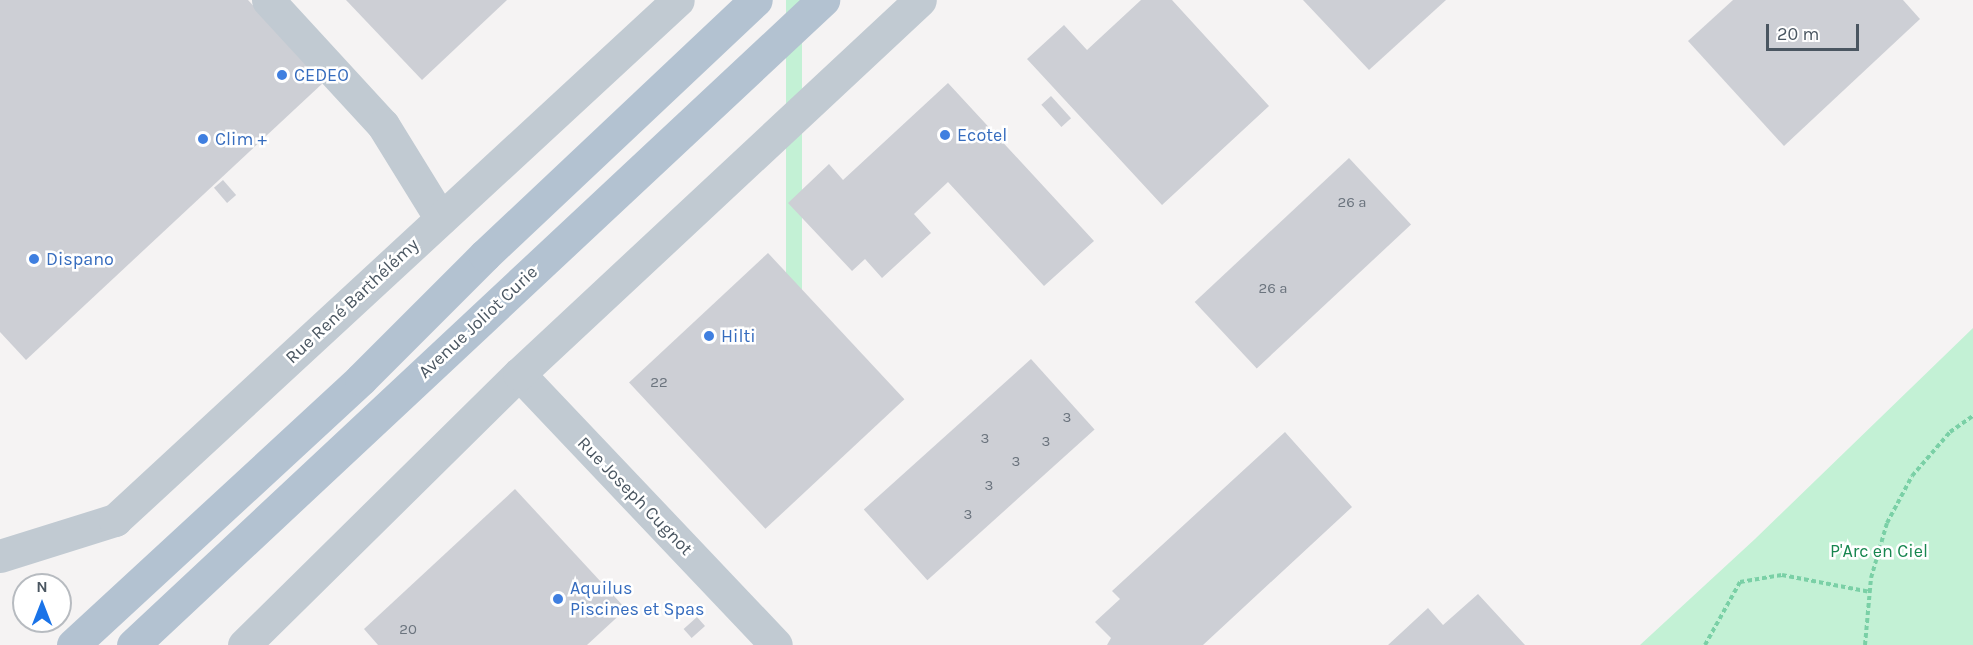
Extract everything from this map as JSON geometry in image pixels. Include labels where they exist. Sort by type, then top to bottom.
[{"type":"main road","points":[[73,645],[361,379],[485,255],[756,0]]},
{"type":"main road","name":"Avenue Joliot Curie","points":[[133,645],[823,0]]},
{"type":"lane","points":[[268,0],[383,125],[441,219]]},
{"type":"lane","name":"Rue René Barthélémy","points":[[0,556],[115,520],[678,0]]},
{"type":"lane","points":[[244,645],[519,374],[920,0]]},
{"type":"lane","name":"Rue Joseph Cugnot","points":[[519,374],[776,645]]},
{"type":"path","points":[[1865,645],[1870,592],[1887,523],[1912,476],[1950,432],[1973,416]]},
{"type":"path","points":[[1705,645],[1740,582],[1782,574],[1870,592]]},
{"type":"green space","points":[[786,0],[802,0],[802,384],[786,384]]},
{"type":"green space","name":"P'Arc en Ciel","points":[[1973,328],[1973,645],[1640,645],[1755,539]]},
{"type":"building","points":[[0,0],[248,0],[324,82],[26,360],[0,332]]},
{"type":"building","points":[[346,0],[507,0],[422,80]]},
{"type":"building","points":[[1141,0],[1172,0],[1269,106],[1162,205],[1027,59],[1064,25],[1087,50]]},
{"type":"building","points":[[1303,0],[1446,0],[1369,70]]},
{"type":"building","points":[[1733,0],[1903,0],[1920,19],[1784,146],[1688,41]]},
{"type":"building","points":[[948,83],[1094,241],[1044,286],[948,182],[914,214],[931,233],[882,278],[865,259],[852,271],[788,203],[829,164],[843,180]]},
{"type":"building","points":[[1051,96],[1071,118],[1061,127],[1041,105]]},
{"type":"building","points":[[1349,158],[1411,225],[1257,368],[1195,302]]},
{"type":"building","points":[[223,180],[236,195],[227,203],[214,188]]},
{"type":"building","points":[[768,253],[904,399],[765,529],[629,383]]},
{"type":"building","points":[[1031,359],[1095,430],[927,580],[864,510]]},
{"type":"building","points":[[1285,432],[1352,507],[1203,645],[1107,645],[1111,638],[1095,622],[1120,599],[1112,591]]},
{"type":"building","points":[[515,489],[626,609],[587,645],[378,645],[364,629]]},
{"type":"building","points":[[1478,594],[1525,645],[1388,645],[1428,608],[1443,625]]},
{"type":"building","points":[[697,617],[705,626],[692,638],[684,629]]},
{"type":"place","name":"CEDEO","points":[[282,75]]},
{"type":"place","name":"Ecotel","points":[[945,135]]},
{"type":"place","name":"Clim +","points":[[203,139]]},
{"type":"place","name":"Dispano","points":[[34,259]]},
{"type":"place","name":"Hilti","points":[[709,336]]},
{"type":"place","name":"Aquilus Piscines et Spas","points":[[558,599]]}]
